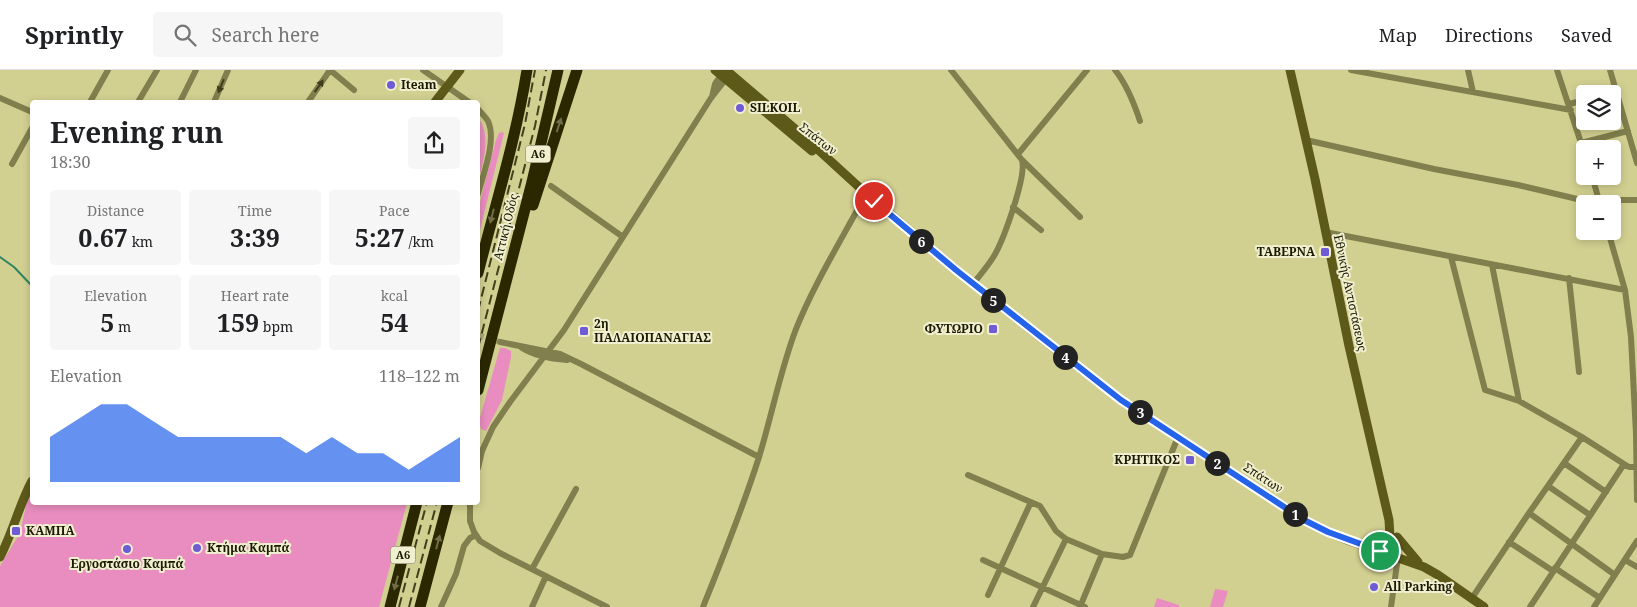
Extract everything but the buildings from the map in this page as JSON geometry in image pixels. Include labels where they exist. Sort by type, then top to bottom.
[{"type":"highway","points":[[504,169],[520,70]]},
{"type":"highway","name":"Αττική Οδός","points":[[480,265],[522,98],[527,70]]},
{"type":"highway","name":"Αττική Οδός","points":[[480,383],[500,309],[558,70]]},
{"type":"highway","points":[[500,309],[577,70]]},
{"type":"highway","name":"Α6","points":[[390,607],[416,505]]},
{"type":"highway","name":"Α6","points":[[420,607],[447,505]]},
{"type":"main road","points":[[436,100],[460,70]]},
{"type":"main road","name":"Εθνικής Αντιστάσεως","points":[[1290,70],[1349,346],[1389,520],[1395,556]]},
{"type":"main road","name":"Σπάτων","points":[[725,73],[797,140],[863,191],[973,284],[1121,400],[1304,520],[1350,541],[1424,567],[1484,607]]},
{"type":"main road","points":[[0,557],[30,485]]},
{"type":"main road","name":"Εθνικής Αντιστάσεως","points":[[1389,520],[1397,537],[1411,555],[1424,567]]},
{"type":"main road","points":[[1395,556],[1397,537]]},
{"type":"street","points":[[91,100],[108,70]]},
{"type":"street","points":[[139,100],[157,70]]},
{"type":"street","points":[[181,100],[196,70]]},
{"type":"street","points":[[215,100],[228,70]]},
{"type":"street","points":[[309,100],[330,70],[354,90]]},
{"type":"street","points":[[423,70],[466,100]]},
{"type":"street","points":[[951,70],[1020,157],[1080,217]]},
{"type":"street","points":[[1020,157],[1087,70]]},
{"type":"street","points":[[1115,70],[1132,97],[1140,121]]},
{"type":"street","points":[[1352,70],[1570,107],[1576,104]]},
{"type":"street","points":[[1468,70],[1473,92]]},
{"type":"street","points":[[1557,70],[1580,140]]},
{"type":"street","points":[[1610,70],[1612,85]]},
{"type":"street","points":[[480,460],[493,427],[564,330],[725,73]]},
{"type":"street","points":[[0,98],[30,111]]},
{"type":"street","points":[[480,111],[487,120],[491,135],[489,152],[480,186]]},
{"type":"street","points":[[1621,113],[1637,163]]},
{"type":"street","points":[[1590,140],[1628,131]]},
{"type":"street","points":[[12,164],[30,132]]},
{"type":"street","points":[[1306,140],[1434,169],[1518,184],[1576,198]]},
{"type":"street","points":[[973,284],[995,254],[1013,207],[1023,169],[1020,157]]},
{"type":"street","points":[[551,186],[623,237]]},
{"type":"street","points":[[703,607],[728,545],[759,457],[788,350],[797,327],[863,191]]},
{"type":"street","points":[[1621,201],[1637,200]]},
{"type":"street","points":[[1013,207],[1040,230]]},
{"type":"street","points":[[1325,232],[1625,290]]},
{"type":"street","points":[[1611,240],[1625,290],[1634,337],[1637,498]]},
{"type":"street","points":[[1451,257],[1486,390],[1519,401],[1624,464],[1636,467]]},
{"type":"street","points":[[1492,265],[1519,401]]},
{"type":"street","points":[[1569,278],[1579,372]]},
{"type":"street","points":[[500,342],[519,347],[530,353],[546,354],[558,360],[571,360],[591,368],[759,457]]},
{"type":"street","points":[[968,475],[1040,506],[1056,531],[1066,539],[1102,554],[1124,557],[1130,555],[1178,437]]},
{"type":"street","points":[[1472,598],[1582,438]]},
{"type":"street","points":[[1564,463],[1606,492]]},
{"type":"street","points":[[1530,607],[1624,464]]},
{"type":"street","points":[[1548,486],[1590,516]]},
{"type":"street","points":[[532,569],[576,489]]},
{"type":"street","points":[[988,595],[1002,569],[1031,502]]},
{"type":"street","points":[[470,505],[470,521],[480,541],[607,607]]},
{"type":"street","points":[[1529,513],[1615,574]]},
{"type":"street","points":[[441,607],[456,574],[464,546],[470,538],[476,535]]},
{"type":"street","points":[[1033,607],[1066,539]]},
{"type":"street","points":[[1594,607],[1637,541]]},
{"type":"street","points":[[1509,542],[1600,598]]},
{"type":"street","points":[[983,560],[1082,606],[1102,554]]},
{"type":"street","points":[[1391,607],[1395,556]]},
{"type":"street","points":[[1625,560],[1637,567]]},
{"type":"street","points":[[532,607],[546,576]]},
{"type":"shaded area","points":[[480,122],[485,132],[484,157],[480,174]]},
{"type":"shaded area","points":[[499,133],[504,133],[480,230],[480,202]]},
{"type":"shaded area","points":[[500,348],[505,348],[511,351],[511,357],[502,400],[486,431],[481,429],[480,418]]},
{"type":"shaded area","name":"Kτήμα Καμπά","points":[[30,493],[30,505],[406,505],[379,607],[0,607],[0,566],[20,533]]},
{"type":"shaded area","points":[[1215,589],[1228,591],[1223,607],[1210,607]]},
{"type":"shaded area","points":[[1157,598],[1179,605],[1179,607],[1154,607]]},
{"type":"waterway","points":[[0,257],[14,267],[30,284]]},
{"type":"tunnel","points":[[480,336],[500,342]]},
{"type":"railway","points":[[480,303],[525,124],[535,70]]},
{"type":"railway","points":[[480,340],[535,126],[546,70]]},
{"type":"railway","points":[[399,607],[426,505]]},
{"type":"railway","points":[[409,607],[436,505]]},
{"type":"place","name":"Iteam","points":[[391,85]]},
{"type":"place","name":"SILKOIL","points":[[740,108]]},
{"type":"place","name":"ΤΑΒΕΡΝΑ","points":[[1325,252]]},
{"type":"place","name":"ΦΥΤΩΡΙΟ","points":[[993,329]]},
{"type":"place","name":"2η ΠΑΛΑΙΟΠΑΝΑΓΙΑΣ","points":[[584,331]]},
{"type":"place","name":"ΚΡΗΤΙΚΟΣ","points":[[1190,460]]},
{"type":"place","name":"ΚΑΜΠΑ","points":[[16,531]]},
{"type":"place","name":"Kτήμα Καμπά","points":[[197,548]]},
{"type":"place","name":"Εργοστάσιο Καμπά","points":[[127,549]]},
{"type":"place","name":"All Parking","points":[[1374,587]]},
{"type":"route","points":[[874,201],[956,270],[1121,400],[1304,520],[1350,541],[1380,551]]}]
